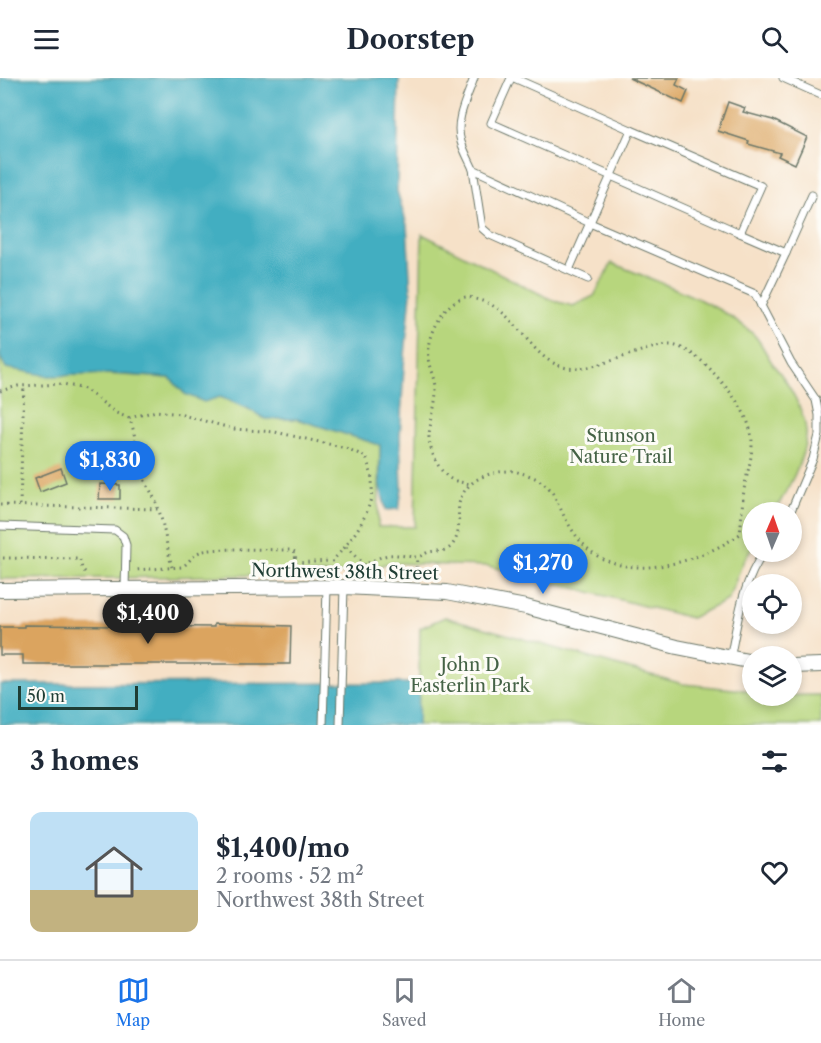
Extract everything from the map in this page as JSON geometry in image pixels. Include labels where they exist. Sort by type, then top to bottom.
[{"type":"street","name":"Northwest 38th Street","points":[[0,590],[344,587],[447,592],[490,599],[742,661]]},
{"type":"street","points":[[802,666],[821,665]]},
{"type":"lane","points":[[474,78],[460,116],[459,127],[460,141],[473,169],[482,228],[490,235],[588,279]]},
{"type":"lane","points":[[740,233],[761,186],[512,78],[491,123],[786,254]]},
{"type":"lane","points":[[783,78],[821,95]]},
{"type":"lane","points":[[569,270],[631,130]]},
{"type":"lane","points":[[473,169],[754,294],[791,363],[816,400],[819,415],[819,435],[813,459],[795,502]]},
{"type":"lane","points":[[761,306],[812,195]]},
{"type":"lane","points":[[0,526],[115,531],[123,536],[126,545],[125,589]]},
{"type":"lane","points":[[729,659],[744,587],[757,562]]},
{"type":"lane","points":[[323,725],[327,587]]},
{"type":"lane","points":[[340,725],[344,587]]},
{"type":"path","points":[[346,547],[364,565],[388,555],[417,557],[430,552],[442,552],[453,545],[458,533],[459,504],[466,488],[492,472],[511,470],[529,475],[546,485],[574,534],[586,548],[620,564],[642,567],[666,566],[696,557],[726,544],[740,534],[744,486],[750,464],[752,442],[748,425],[737,400],[705,363],[688,352],[671,345],[636,351],[589,366],[564,367],[532,345],[510,318],[499,309],[484,300],[466,297],[452,304],[442,315],[433,330],[428,345],[436,389],[429,436],[433,453],[443,473],[452,480],[471,484]]},
{"type":"path","points":[[0,391],[24,386],[63,384],[85,389],[116,413],[129,418],[156,411],[179,414],[234,429],[275,432],[346,448],[366,457],[373,482],[369,503],[359,527],[346,547],[332,561],[296,563],[295,552],[290,550],[202,551],[196,553],[182,567],[126,571]]},
{"type":"path","points":[[20,505],[24,386]]},
{"type":"path","points":[[129,418],[133,426],[142,478],[151,489],[158,508],[172,567]]},
{"type":"path","points":[[0,505],[158,508]]},
{"type":"path","points":[[416,574],[417,557]]},
{"type":"path","points":[[3,558],[80,559],[86,574],[96,574]]},
{"type":"green space","name":"Stunson Nature Trail","points":[[422,234],[554,301],[573,306],[594,296],[612,263],[707,303],[741,324],[755,336],[786,381],[804,419],[806,437],[804,447],[798,467],[780,502],[742,502],[743,562],[728,600],[691,618],[488,566],[388,563],[360,573],[0,579],[0,357],[7,368],[170,378],[185,394],[220,397],[247,408],[265,419],[297,419],[380,445],[378,527],[415,527]]},
{"type":"green space","name":"John D Easterlin Park","points":[[445,617],[683,684],[742,690],[742,706],[802,706],[802,695],[821,695],[821,725],[418,725],[420,628]]},
{"type":"water","points":[[0,78],[399,78],[397,191],[407,225],[411,293],[400,436],[402,488],[399,509],[386,510],[380,486],[380,445],[297,419],[265,419],[247,408],[220,397],[204,402],[185,394],[170,378],[114,374],[49,376],[6,368],[0,357]]},
{"type":"water","points":[[419,683],[418,725],[0,725],[0,684]]},
{"type":"building","points":[[629,78],[679,78],[676,85],[688,91],[683,103]]},
{"type":"building","points":[[728,102],[745,108],[743,112],[773,120],[807,137],[795,164],[778,156],[780,153],[748,144],[749,141],[718,131]]},
{"type":"building","points":[[61,468],[66,482],[40,492],[35,478]]},
{"type":"building","points":[[100,484],[120,485],[120,499],[99,499]]},
{"type":"building","points":[[214,624],[291,626],[290,664],[23,664],[23,655],[0,655],[0,627],[24,627],[24,625],[214,627]]}]
